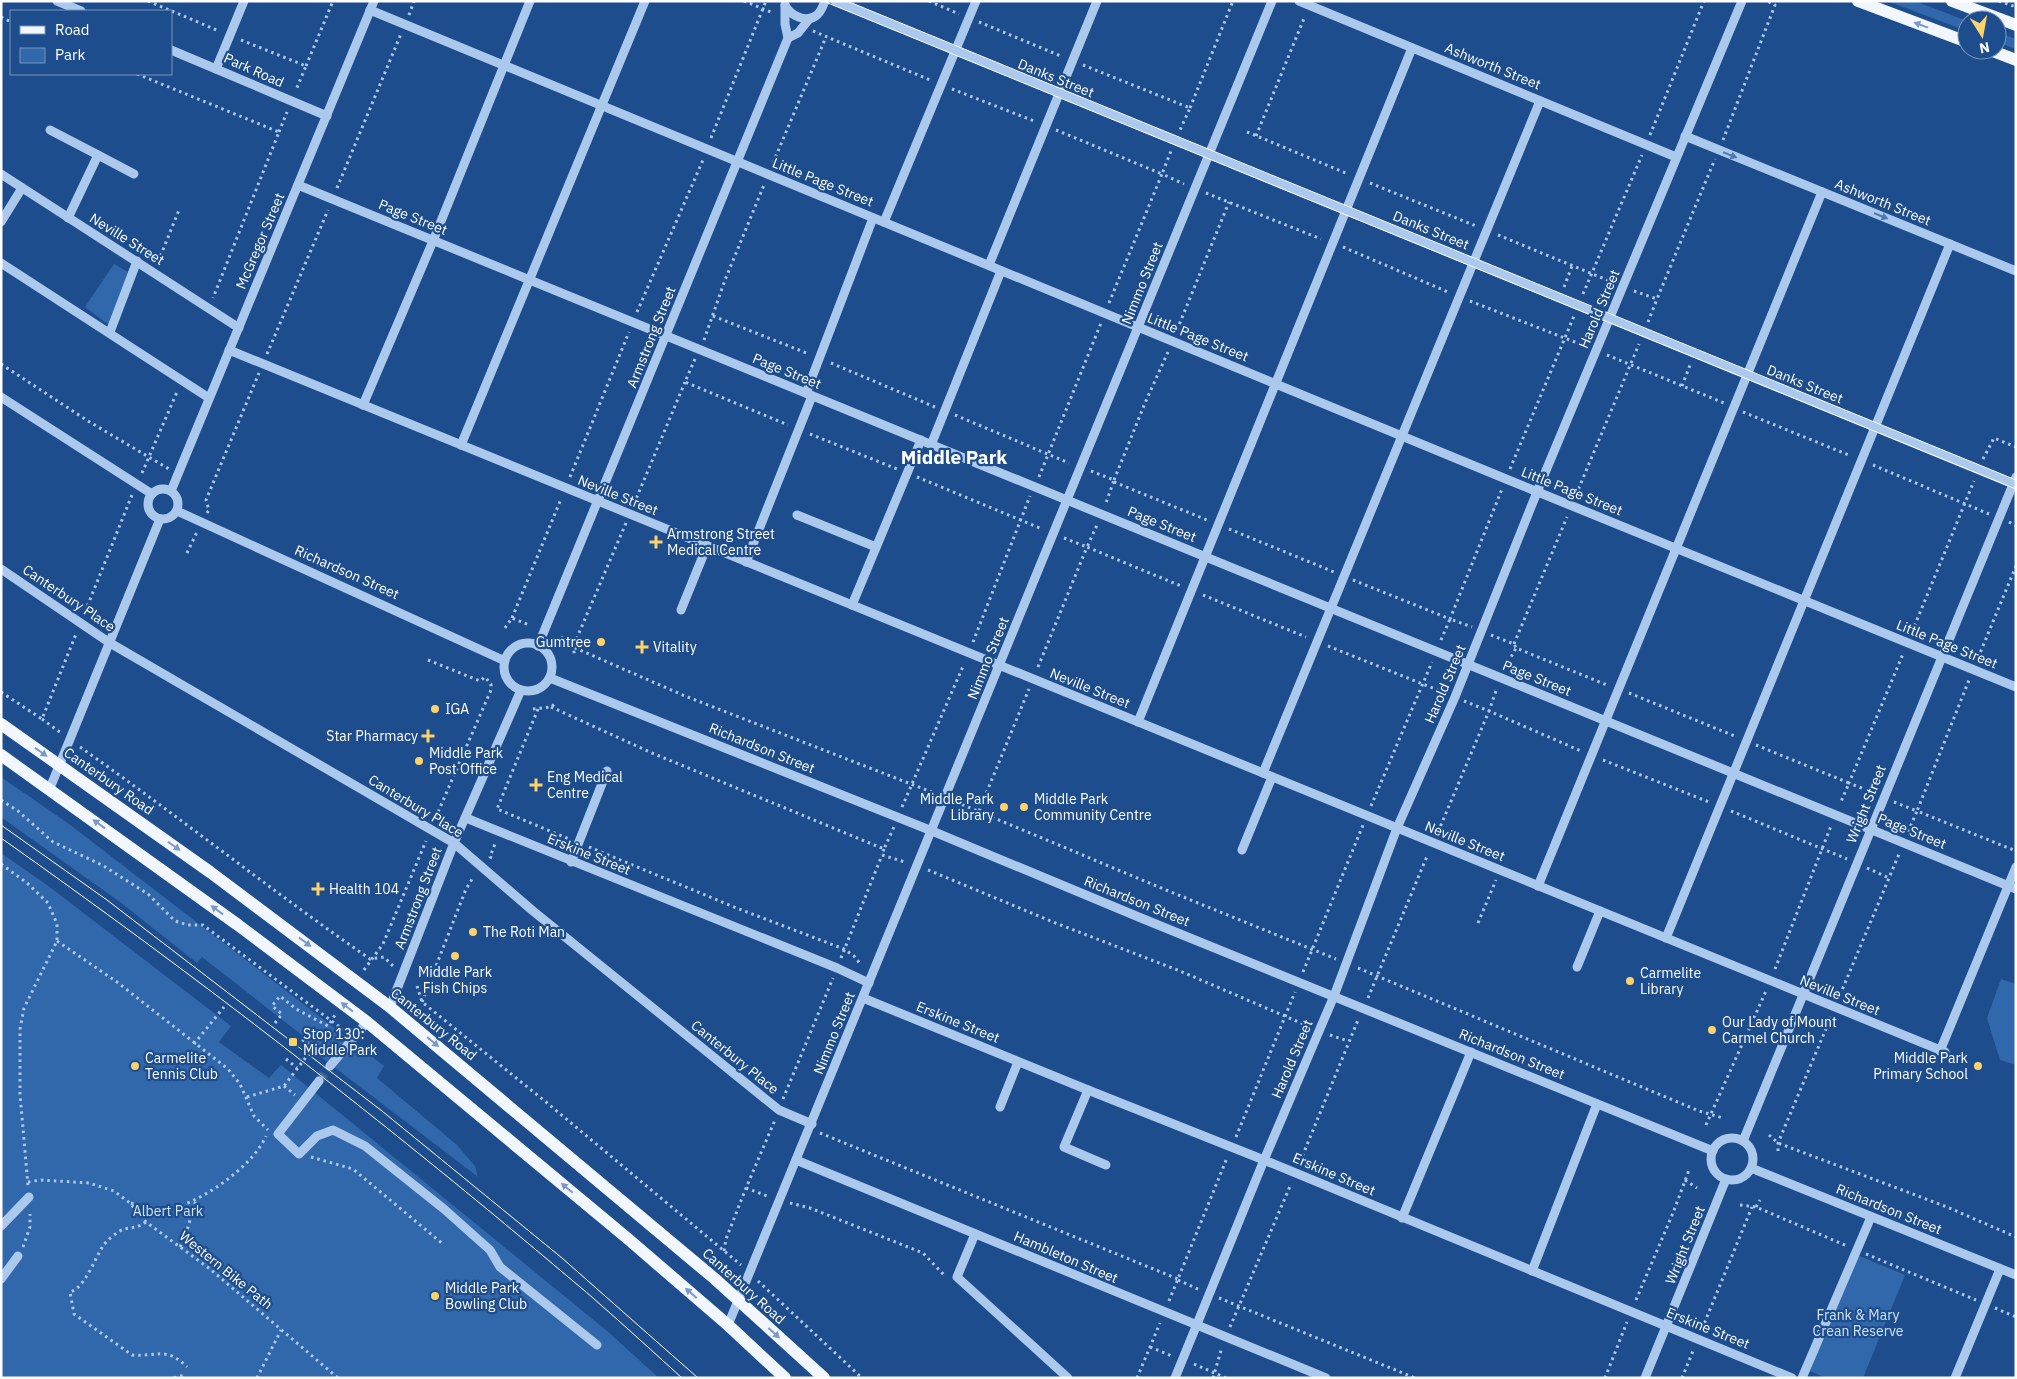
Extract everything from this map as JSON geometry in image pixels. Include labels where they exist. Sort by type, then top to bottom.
[{"type":"main road","points":[[1858,1],[1957,38]]},
{"type":"main road","points":[[1952,1],[2016,25]]},
{"type":"main road","name":"Canterbury Road","points":[[1,724],[210,872],[390,1007],[738,1300],[824,1378]]},
{"type":"main road","points":[[1,755],[50,788],[282,957],[367,1022],[474,1109],[728,1325],[785,1378]]},
{"type":"street","points":[[57,1],[79,10]]},
{"type":"street","points":[[216,69],[244,1]]},
{"type":"street","name":"McGregor Street","points":[[171,491],[374,1]]},
{"type":"street","points":[[364,405],[530,1]]},
{"type":"street","points":[[461,445],[646,1]]},
{"type":"street","name":"Armstrong Street","points":[[538,646],[788,38],[798,33],[810,18],[817,15],[825,1]]},
{"type":"street","name":"Danks Street","points":[[835,1],[1876,428],[2015,482]]},
{"type":"street","points":[[884,222],[976,1]]},
{"type":"street","points":[[989,265],[1097,1]]},
{"type":"street","name":"Nimmo Street","points":[[728,1325],[811,1127],[1272,1]]},
{"type":"street","name":"Ashworth Street","points":[[1299,1],[1676,157]]},
{"type":"street","name":"Harold Street","points":[[1175,1378],[1318,1030],[1334,996],[1398,828],[1482,632],[1537,492],[1742,1]]},
{"type":"street","points":[[784,3],[792,14],[805,19],[810,18]]},
{"type":"street","points":[[784,3],[784,24],[788,38]]},
{"type":"street","name":"Little Page Street","points":[[370,10],[1537,492],[2016,687]]},
{"type":"street","points":[[1138,722],[1412,48]]},
{"type":"street","name":"Park Road","points":[[172,50],[326,116]]},
{"type":"street","points":[[1242,850],[1267,775],[1332,609],[1540,101]]},
{"type":"street","points":[[50,130],[134,174]]},
{"type":"street","name":"Ashworth Street","points":[[1685,136],[2016,271]]},
{"type":"street","points":[[68,218],[98,155]]},
{"type":"street","name":"Neville Street","points":[[1,174],[239,328]]},
{"type":"street","name":"Page Street","points":[[298,185],[2012,887]]},
{"type":"street","points":[[1,222],[22,188]]},
{"type":"street","points":[[1538,886],[1822,192]]},
{"type":"street","points":[[746,562],[809,394],[819,358],[873,218]]},
{"type":"street","points":[[1666,938],[1863,461],[1950,244]]},
{"type":"street","points":[[110,332],[137,261]]},
{"type":"street","points":[[1,263],[209,398]]},
{"type":"street","points":[[931,445],[1001,271]]},
{"type":"street","name":"Neville Street","points":[[229,350],[1943,1052],[2012,887],[2016,868]]},
{"type":"street","points":[[1,397],[152,494]]},
{"type":"street","points":[[852,605],[920,440]]},
{"type":"street","name":"Wright Street","points":[[1743,1141],[1941,656],[1998,518],[2015,482]]},
{"type":"street","points":[[160,489],[171,491],[175,494],[178,501],[177,511],[170,517],[160,519],[156,517],[149,509],[148,502],[152,494],[160,489]]},
{"type":"street","name":"Richardson Street","points":[[177,511],[506,661]]},
{"type":"street","points":[[798,515],[876,547]]},
{"type":"street","points":[[50,788],[160,519]]},
{"type":"street","points":[[681,610],[707,546]]},
{"type":"street","name":"Canterbury Place","points":[[1,569],[110,643],[454,843],[533,911],[779,1110],[811,1127]]},
{"type":"street","points":[[522,644],[538,646],[549,656],[552,663],[550,678],[541,688],[521,690],[515,687],[506,675],[506,661],[515,648],[522,644]]},
{"type":"street","name":"Richardson Street","points":[[550,678],[898,817],[1713,1151]]},
{"type":"street","name":"Armstrong Street","points":[[390,1007],[454,843],[521,690]]},
{"type":"street","points":[[571,862],[607,772]]},
{"type":"street","name":"Erskine Street","points":[[466,818],[837,968],[869,983]]},
{"type":"street","points":[[1577,967],[1600,911]]},
{"type":"street","name":"Erskine Street","points":[[863,998],[1264,1160],[1792,1378]]},
{"type":"street","points":[[330,1066],[367,1022]]},
{"type":"street","points":[[1402,1218],[1471,1052]]},
{"type":"street","points":[[1000,1107],[1018,1062]]},
{"type":"street","points":[[319,1081],[278,1134],[299,1154],[317,1136],[333,1130],[365,1146],[444,1209],[490,1250],[500,1267],[597,1345]]},
{"type":"street","points":[[1088,1090],[1064,1147],[1106,1164]]},
{"type":"street","points":[[1532,1271],[1597,1104]]},
{"type":"street","points":[[1730,1138],[1743,1141],[1752,1153],[1753,1161],[1748,1174],[1738,1179],[1726,1179],[1716,1172],[1713,1167],[1713,1151],[1724,1140],[1730,1138]]},
{"type":"street","name":"Hambleton Street","points":[[796,1160],[1326,1378]]},
{"type":"street","name":"Richardson Street","points":[[1751,1168],[2016,1275]]},
{"type":"street","name":"Wright Street","points":[[1646,1378],[1726,1179]]},
{"type":"street","points":[[1,1226],[29,1197]]},
{"type":"street","points":[[1802,1378],[1871,1217]]},
{"type":"street","points":[[975,1234],[957,1277],[1068,1378]]},
{"type":"street","points":[[1,1279],[18,1256]]},
{"type":"street","points":[[1955,1378],[2000,1269]]},
{"type":"path","points":[[148,1],[170,10]]},
{"type":"path","points":[[209,309],[291,101],[333,1]]},
{"type":"path","points":[[187,553],[209,510],[206,500],[414,1]]},
{"type":"path","points":[[744,1],[763,9]]},
{"type":"path","points":[[505,628],[512,618],[632,322],[707,149],[766,1]]},
{"type":"path","points":[[1190,108],[1234,1]]},
{"type":"path","points":[[1514,644],[1719,150],[1776,4],[1767,1]]},
{"type":"path","points":[[1999,1],[2016,7]]},
{"type":"path","points":[[1256,136],[1309,5]]},
{"type":"path","points":[[172,11],[306,66]]},
{"type":"path","points":[[768,174],[826,37]]},
{"type":"path","points":[[139,75],[279,132]]},
{"type":"path","points":[[1247,132],[1657,300]]},
{"type":"path","points":[[154,272],[179,210]]},
{"type":"path","points":[[1563,289],[1572,266]]},
{"type":"path","points":[[1586,287],[1592,274]]},
{"type":"path","points":[[714,316],[1345,577],[1514,644],[1516,648],[1849,782],[1770,981],[1706,1125]]},
{"type":"path","points":[[1564,338],[1998,518]]},
{"type":"path","points":[[1682,386],[1691,362]]},
{"type":"path","points":[[1,364],[88,421],[178,475]]},
{"type":"path","points":[[42,718],[181,380]]},
{"type":"path","points":[[1989,449],[1994,438],[2016,447]]},
{"type":"path","points":[[1101,514],[1114,482]]},
{"type":"path","points":[[979,811],[1087,547]]},
{"type":"path","points":[[512,618],[529,625]]},
{"type":"path","points":[[1137,1378],[1299,981],[1314,949],[1366,816],[1450,619]]},
{"type":"path","points":[[561,636],[572,646],[685,696],[979,811],[1699,1111],[1722,1118]]},
{"type":"path","points":[[572,646],[575,657]]},
{"type":"path","points":[[969,653],[882,855],[917,866],[1348,1041],[1295,1173],[1238,1306],[1213,1378]]},
{"type":"path","points":[[370,959],[383,944],[491,690],[486,677],[480,681],[428,660]]},
{"type":"path","points":[[491,690],[497,694]]},
{"type":"path","points":[[1,692],[42,718],[217,846],[295,906],[370,959],[384,957],[393,966]]},
{"type":"path","points":[[551,707],[557,702]]},
{"type":"path","points":[[533,709],[551,707],[652,753],[884,849]]},
{"type":"path","points":[[538,708],[497,809],[523,822],[738,910],[844,949],[854,956],[862,966]]},
{"type":"path","points":[[1490,711],[1591,756],[1720,806],[1889,878]]},
{"type":"path","points":[[1,800],[53,842],[102,865],[148,894],[175,921],[188,925],[203,925],[354,1038]]},
{"type":"path","points":[[1778,1151],[1778,1143],[1917,811],[2016,851]]},
{"type":"path","points":[[422,1002],[466,889],[480,865],[490,857],[500,832]]},
{"type":"path","points":[[490,857],[498,863]]},
{"type":"path","points":[[1,864],[27,883],[48,903],[57,924],[57,941],[24,1008],[20,1028],[20,1104],[28,1182],[30,1227],[26,1242],[18,1256]]},
{"type":"path","points":[[1478,923],[1500,870]]},
{"type":"path","points":[[57,941],[117,982],[228,1069],[240,1084],[254,1116],[268,1130],[262,1145],[232,1176],[196,1200],[162,1210],[145,1208],[130,1203]]},
{"type":"path","points":[[417,986],[422,1002],[546,1102],[750,1274],[862,1378]]},
{"type":"path","points":[[275,1022],[282,1014],[272,1006],[280,996],[296,1010],[328,1026],[331,1021]]},
{"type":"path","points":[[194,1044],[224,1007]]},
{"type":"path","points":[[247,1097],[284,1086],[313,1048],[302,1039]]},
{"type":"path","points":[[286,1058],[297,1068]]},
{"type":"path","points":[[284,1086],[296,1096]]},
{"type":"path","points":[[724,1252],[726,1239],[784,1098],[776,1092]]},
{"type":"path","points":[[775,1120],[782,1123]]},
{"type":"path","points":[[811,1127],[1415,1378]]},
{"type":"path","points":[[1769,1135],[1778,1143],[1946,1207],[2016,1237]]},
{"type":"path","points":[[299,1154],[353,1169],[444,1245]]},
{"type":"path","points":[[1605,1378],[1688,1170]]},
{"type":"path","name":"Western Bike Path","points":[[28,1182],[41,1180],[89,1184],[114,1192],[130,1203],[146,1222],[210,1269],[338,1378]]},
{"type":"path","points":[[1685,1180],[1697,1188]]},
{"type":"path","points":[[746,1188],[780,1201],[810,1208],[923,1253],[950,1281]]},
{"type":"path","points":[[180,1247],[185,1237],[196,1200]]},
{"type":"path","points":[[1682,1378],[1754,1207],[1760,1200]]},
{"type":"path","points":[[1740,1205],[1754,1207],[2016,1317]]},
{"type":"path","points":[[146,1222],[139,1227],[122,1230],[104,1244],[92,1269],[75,1291],[70,1292],[74,1314],[132,1355],[143,1356],[164,1352],[180,1360],[187,1367]]},
{"type":"path","points":[[257,1378],[281,1330]]},
{"type":"path","points":[[174,1378],[184,1375]]},
{"type":"green space","points":[[1887,1],[1915,1],[1957,17],[1957,27]]},
{"type":"green space","points":[[2007,36],[2016,39],[2016,49],[2007,46]]},
{"type":"green space","points":[[114,264],[128,272],[109,325],[85,307]]},
{"type":"green space","points":[[1,777],[69,824],[384,1066],[377,1078],[457,1145],[475,1166],[478,1177],[300,1041],[303,1036],[202,957],[197,963],[120,902],[1,817]]},
{"type":"green space","name":"Albert Park","points":[[1,853],[47,885],[231,1026],[219,1042],[269,1078],[281,1065],[606,1330],[659,1378],[1,1378]]},
{"type":"green space","points":[[2001,979],[2016,984],[2016,1065],[2000,1060],[1987,1018]]},
{"type":"green space","name":"Frank & Mary Crean Reserve","points":[[1857,1255],[1905,1275],[1863,1378],[1826,1378],[1810,1371]]},
{"type":"tunnel","points":[[319,1081],[330,1066]]},
{"type":"tram line","points":[[823,1],[2016,489]]},
{"type":"tram line","points":[[847,1],[2016,480]]},
{"type":"tram line","points":[[1,825],[107,900],[382,1111],[562,1258],[698,1378]]},
{"type":"tram line","points":[[1,838],[213,992],[351,1099],[487,1209],[619,1321],[682,1378]]},
{"type":"place","name":"Armstrong Street Medical Centre","points":[[656,542]]},
{"type":"place","name":"Gumtree","points":[[601,642]]},
{"type":"place","name":"Vitality","points":[[642,647]]},
{"type":"place","name":"IGA","points":[[435,709]]},
{"type":"place","name":"Star Pharmacy","points":[[428,736]]},
{"type":"place","name":"Middle Park Post Office","points":[[419,761]]},
{"type":"place","name":"Eng Medical Centre","points":[[536,785]]},
{"type":"place","name":"Middle Park Library","points":[[1004,807]]},
{"type":"place","name":"Middle Park Community Centre","points":[[1024,807]]},
{"type":"place","name":"Health 104","points":[[318,889]]},
{"type":"place","name":"The Roti Man","points":[[473,932]]},
{"type":"place","name":"Middle Park Fish Chips","points":[[455,956]]},
{"type":"place","name":"Carmelite Library","points":[[1630,981]]},
{"type":"place","name":"Our Lady of Mount Carmel Church","points":[[1712,1030]]},
{"type":"place","name":"Stop 130: Middle Park","points":[[293,1042]]},
{"type":"place","name":"Carmelite Tennis Club","points":[[135,1066]]},
{"type":"place","name":"Middle Park Primary School","points":[[1978,1066]]},
{"type":"place","name":"Middle Park Bowling Club","points":[[435,1296]]},
{"type":"district","name":"Middle Park","points":[[954,457]]}]
